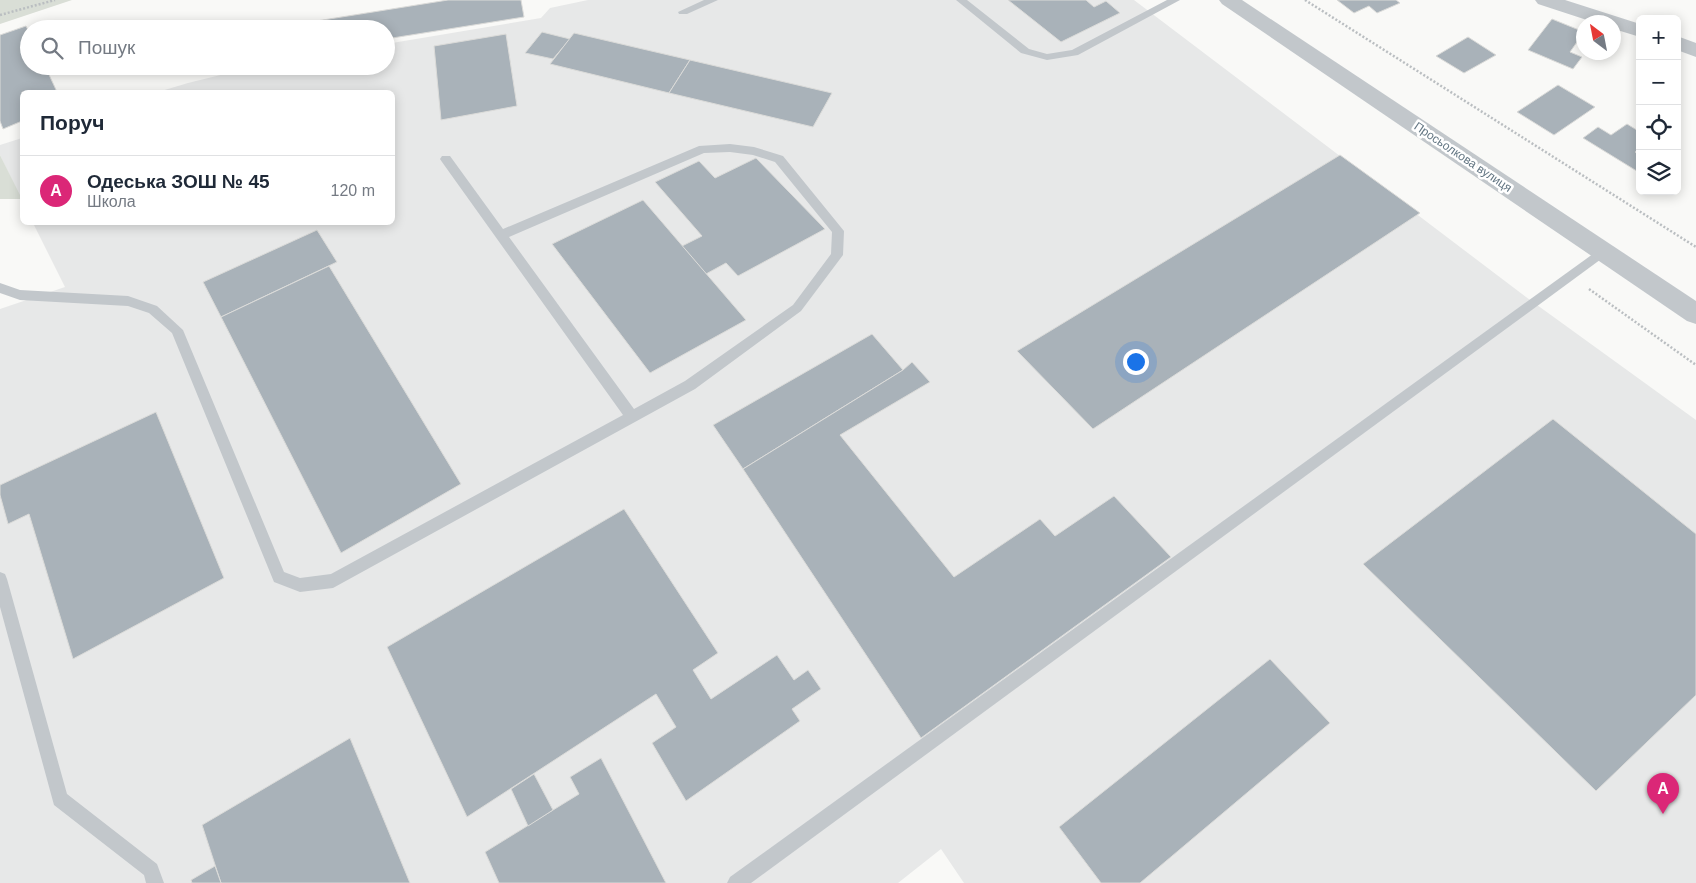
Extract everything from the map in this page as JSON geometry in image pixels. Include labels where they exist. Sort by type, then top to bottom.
[{"type":"street","name":"Просьолкова вулиця","points":[[1229,0],[1696,314]]},
{"type":"street","points":[[1545,0],[1636,30]]},
{"type":"street","points":[[1681,44],[1696,50]]},
{"type":"lane","points":[[682,12],[712,0]]},
{"type":"lane","points":[[961,0],[1025,51],[1047,56],[1074,53],[1176,0]]},
{"type":"lane","points":[[0,288],[20,296],[128,301],[153,309],[177,330],[279,577],[300,586],[333,581],[690,385],[797,308],[837,256],[838,232],[779,159],[730,148],[703,149],[501,235]]},
{"type":"lane","points":[[446,159],[632,417]]},
{"type":"lane","points":[[736,883],[1604,251]]},
{"type":"lane","points":[[0,579],[60,800],[151,870],[155,883]]},
{"type":"path","points":[[0,15],[55,0]]},
{"type":"path","points":[[1305,0],[1696,247]]},
{"type":"path","points":[[1570,276],[1696,365]]},
{"type":"shaded area","points":[[0,0],[72,0],[0,24]]},
{"type":"shaded area","points":[[588,0],[1134,0],[1526,297],[1696,420],[1696,883],[964,883],[941,849],[898,883],[0,883],[0,309],[65,287],[34,225],[395,225],[395,90],[165,90],[220,75],[395,75],[395,42],[541,18],[550,8]]},
{"type":"shaded area","points":[[20,139],[20,197],[0,155],[0,145]]},
{"type":"shaded area","points":[[0,155],[20,195],[20,199],[0,199]]},
{"type":"building","points":[[448,0],[521,0],[524,17],[395,38],[395,20],[323,20]]},
{"type":"building","points":[[1008,0],[1086,0],[1094,7],[1106,1],[1120,13],[1061,42]]},
{"type":"building","points":[[1337,0],[1396,0],[1400,3],[1377,13],[1369,6],[1354,13]]},
{"type":"building","points":[[1552,19],[1576,29],[1576,43],[1570,52],[1576,54],[1576,60],[1580,60],[1573,69],[1528,50]]},
{"type":"building","points":[[20,28],[20,75],[49,75],[56,90],[20,90],[20,122],[3,129],[0,121],[0,35]]},
{"type":"building","points":[[542,32],[570,39],[553,59],[525,53]]},
{"type":"building","points":[[574,33],[690,60],[669,93],[550,64]]},
{"type":"building","points":[[506,34],[517,106],[441,120],[434,46]]},
{"type":"building","points":[[1468,37],[1496,55],[1464,73],[1436,56]]},
{"type":"building","points":[[690,60],[832,93],[813,127],[669,93]]},
{"type":"building","points":[[1558,85],[1595,107],[1554,135],[1517,112]]},
{"type":"building","points":[[1627,124],[1636,130],[1636,171],[1583,138],[1598,127],[1611,135]]},
{"type":"building","points":[[1340,155],[1420,213],[1093,429],[1017,351]]},
{"type":"building","points":[[756,158],[825,229],[738,276],[726,263],[706,274],[682,246],[702,236],[655,182],[699,161],[715,178]]},
{"type":"building","points":[[643,200],[746,320],[650,373],[552,244]]},
{"type":"building","points":[[317,230],[337,262],[221,317],[203,282]]},
{"type":"building","points":[[329,266],[461,484],[341,553],[221,317]]},
{"type":"building","points":[[872,334],[903,370],[743,469],[713,425]]},
{"type":"building","points":[[912,362],[930,382],[840,435],[954,577],[1040,519],[1055,536],[1114,496],[1171,557],[921,738],[743,469],[903,370]]},
{"type":"building","points":[[156,412],[224,578],[73,659],[29,514],[8,524],[0,495],[0,485]]},
{"type":"building","points":[[1553,419],[1696,534],[1696,695],[1596,791],[1363,564]]},
{"type":"building","points":[[624,509],[718,653],[693,670],[711,699],[777,655],[794,680],[808,670],[821,689],[792,709],[800,721],[686,801],[652,743],[676,727],[656,694],[467,817],[387,647]]},
{"type":"building","points":[[1270,659],[1330,723],[1140,883],[1101,883],[1059,827]]},
{"type":"building","points":[[350,738],[410,883],[221,883],[202,825]]},
{"type":"building","points":[[601,758],[666,883],[499,883],[485,852],[579,794],[570,777]]},
{"type":"building","points":[[534,774],[553,810],[528,826],[511,789]]},
{"type":"building","points":[[215,866],[221,883],[192,883],[191,880]]},
{"type":"place","name":"Одеська ЗОШ № 45","points":[[1663,814]]}]
